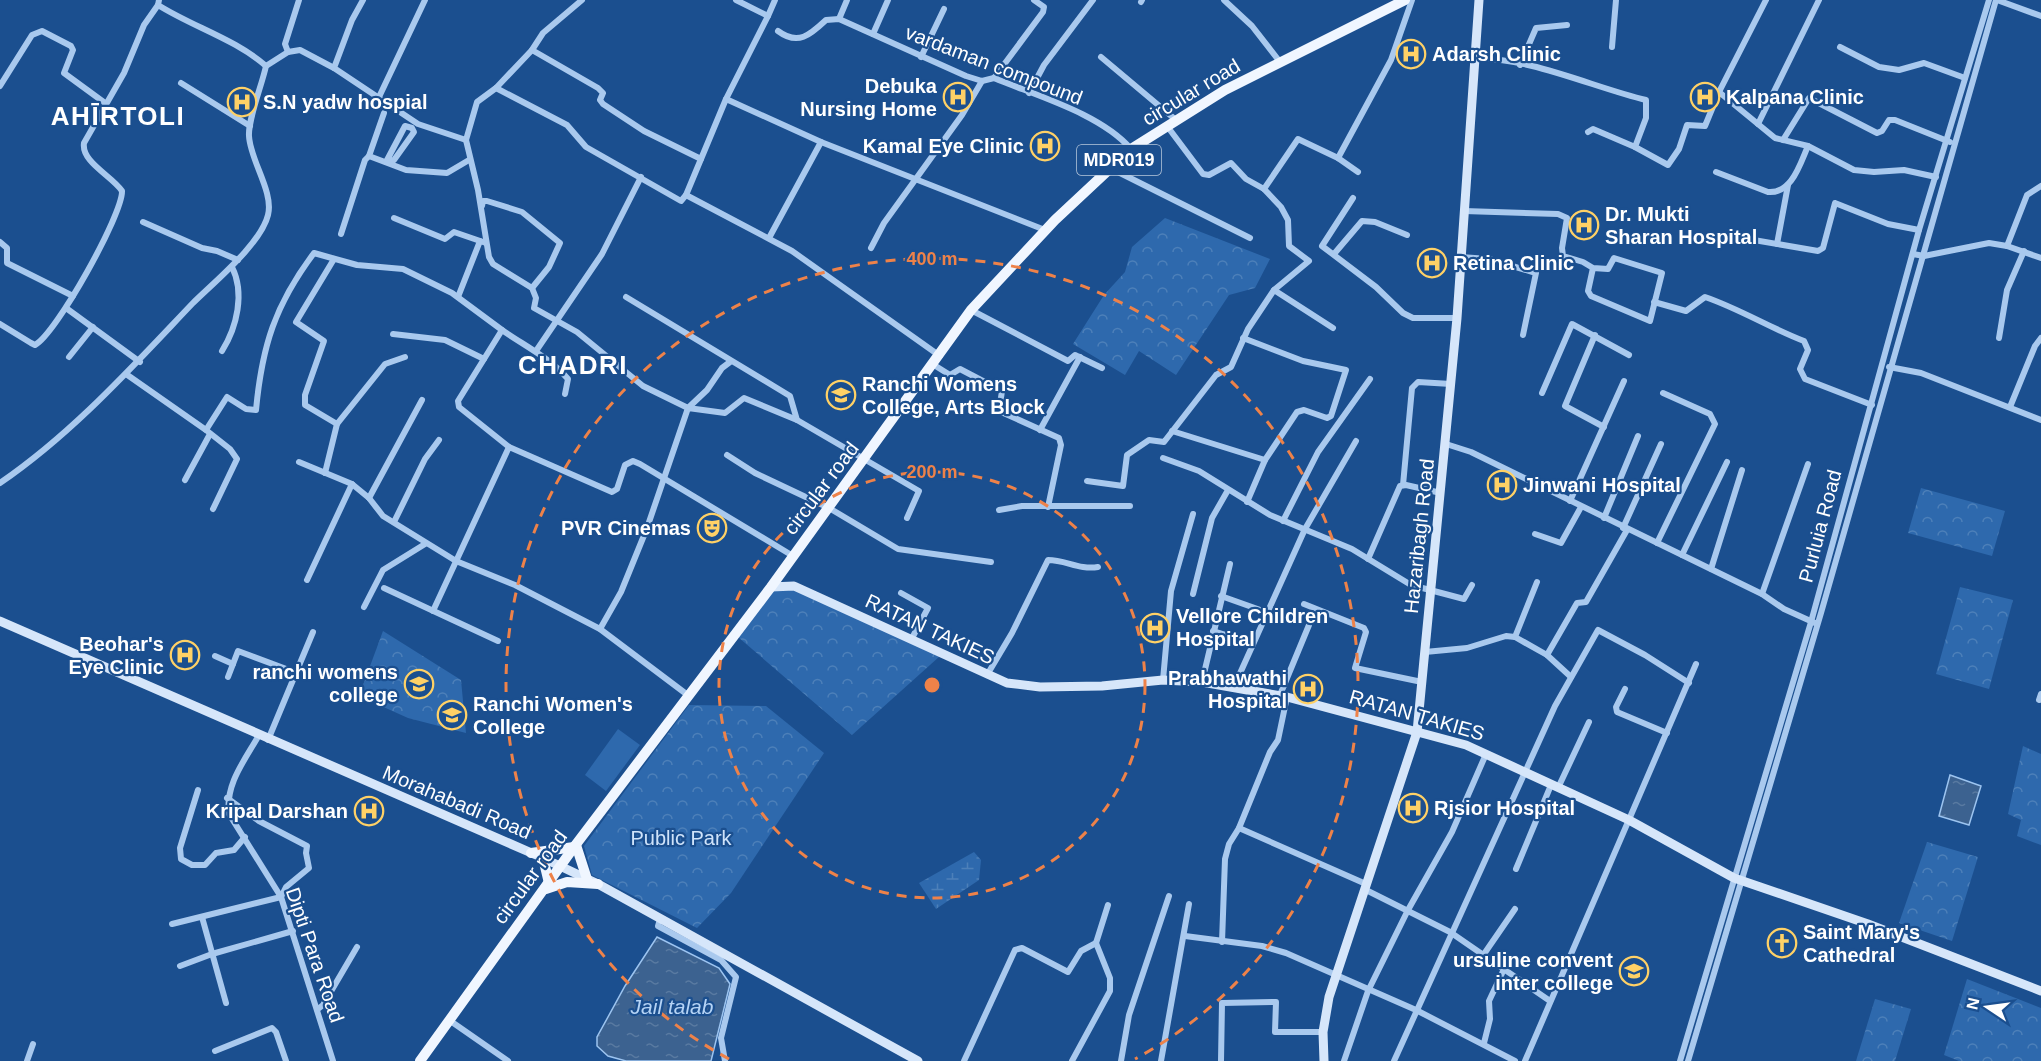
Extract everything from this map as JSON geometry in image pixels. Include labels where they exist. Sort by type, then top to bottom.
[{"type":"main road","name":"Hazaribagh Road","points":[[1324,1061],[1323,1032],[1329,997],[1417,732],[1457,318],[1479,0]]},
{"type":"main road","name":"circular road","points":[[420,1061],[575,846],[690,696],[865,459],[971,310],[1046,230],[1131,149],[1171,123],[1280,62],[1396,1]]},
{"type":"main road","name":"RATAN TAKIES","points":[[782,570],[794,586]]},
{"type":"main road","name":"RATAN TAKIES","points":[[771,586],[794,586],[987,676],[1007,683],[1040,687],[1102,686],[1163,680],[1232,686],[1283,696],[1417,732],[1486,754],[1629,820],[1738,879],[1868,924],[2041,992]]},
{"type":"main road","name":"Morahabadi Road","points":[[0,621],[561,866],[918,1061]]},
{"type":"main road","points":[[531,853],[575,846],[593,882],[567,882],[547,886],[543,858]]},
{"type":"street","points":[[288,52],[285,44],[299,0]]},
{"type":"street","points":[[334,68],[352,20],[363,0]]},
{"type":"street","points":[[379,97],[425,0]]},
{"type":"street","points":[[582,0],[543,33],[532,50],[496,88],[477,102],[466,140],[481,207],[483,242],[493,264],[532,288],[536,298],[534,308],[557,319],[609,355],[627,375],[643,386],[688,410],[725,413],[744,398],[797,420],[919,491],[907,518]]},
{"type":"street","points":[[736,0],[768,16]]},
{"type":"street","points":[[496,88],[567,125],[586,147],[681,201],[686,195],[726,99],[775,0]]},
{"type":"street","points":[[778,31],[785,37],[799,40],[811,34],[826,20],[839,19],[848,0]]},
{"type":"street","points":[[873,34],[888,0]]},
{"type":"street","points":[[994,78],[1043,12],[1044,7],[1035,0]]},
{"type":"street","points":[[1029,93],[1044,65],[1093,0]]},
{"type":"street","points":[[1224,0],[1252,26],[1280,62]]},
{"type":"street","points":[[1338,158],[1391,60],[1412,0]]},
{"type":"street","points":[[1612,47],[1616,0]]},
{"type":"street","points":[[1588,132],[1593,129],[1635,147],[1668,165],[1679,148],[1687,125],[1700,128],[1705,126],[1719,92],[1766,0]]},
{"type":"street","points":[[1758,124],[1819,0]]},
{"type":"street","points":[[1980,0],[1989,2]]},
{"type":"street","points":[[1996,0],[2041,16]]},
{"type":"street","name":"Purluia Road","points":[[1680,1061],[1738,879],[1892,368],[1996,0]]},
{"type":"street","points":[[0,324],[35,345],[42,340],[66,308],[112,224],[122,199],[119,187],[87,157],[83,148],[105,103],[124,73],[144,25],[159,2],[266,66]]},
{"type":"street","name":"Purluia Road","points":[[1814,623],[1919,230],[1989,2]]},
{"type":"street","points":[[921,57],[944,9]]},
{"type":"street","name":"vardaman compound","points":[[839,19],[921,57],[982,81],[994,78],[1095,121],[1123,140],[1131,149]]},
{"type":"street","points":[[1520,65],[1536,28],[1567,25]]},
{"type":"street","points":[[0,86],[32,35],[42,31],[71,46],[73,50],[64,74],[105,103]]},
{"type":"street","points":[[1840,47],[1879,67],[1899,70],[1924,63],[1965,78]]},
{"type":"street","points":[[0,483],[42,454],[140,362],[171,326],[232,267],[264,226],[269,214],[269,202],[249,138],[266,66],[288,52],[300,50],[334,68],[418,124],[466,140]]},
{"type":"street","points":[[532,50],[598,88],[603,93],[600,100],[603,104],[644,131],[701,159]]},
{"type":"street","points":[[1087,481],[1123,486],[1127,455],[1149,440],[1164,442],[1216,375],[1231,367],[1243,338],[1274,290],[1309,261],[1289,246],[1288,220],[1281,207],[1264,189],[1246,179],[1231,163],[1209,175],[1203,174],[1171,123],[1101,57]]},
{"type":"street","points":[[1475,59],[1487,58],[1520,65],[1646,100],[1647,111],[1635,147]]},
{"type":"street","points":[[871,248],[884,223],[962,115],[982,81]]},
{"type":"street","points":[[181,82],[250,126]]},
{"type":"street","points":[[1719,92],[1775,138],[1808,146],[1854,170],[1874,172],[1904,170],[1936,177]]},
{"type":"street","points":[[1784,140],[1809,98],[1877,133],[1882,131],[1889,120],[1895,120],[1955,145]]},
{"type":"street","points":[[726,99],[820,142],[1046,230]]},
{"type":"street","points":[[341,234],[365,160],[369,156],[384,113]]},
{"type":"street","points":[[405,126],[412,128],[414,132],[406,146],[394,160],[386,162],[405,126]]},
{"type":"street","points":[[1264,189],[1298,139],[1338,158],[1358,172]]},
{"type":"street","points":[[769,238],[820,142]]},
{"type":"street","points":[[1777,244],[1788,185],[1808,146]]},
{"type":"street","points":[[369,156],[406,170],[447,173],[469,160]]},
{"type":"street","points":[[1110,168],[1250,238]]},
{"type":"street","points":[[1716,172],[1768,192],[1777,191],[1788,185]]},
{"type":"street","points":[[536,351],[602,254],[641,177]]},
{"type":"street","points":[[2007,246],[2027,195],[2041,186]]},
{"type":"street","points":[[686,195],[792,251],[937,360],[950,375],[960,369],[1002,391],[999,411],[1061,441],[1048,507]]},
{"type":"street","points":[[1353,198],[1322,246],[1376,287],[1403,313],[1413,318],[1457,318]]},
{"type":"street","points":[[481,207],[483,201],[487,201],[522,212],[560,243],[549,267],[532,288]]},
{"type":"street","points":[[1748,239],[1818,251],[1823,248],[1836,203],[1888,224],[1919,230]]},
{"type":"street","points":[[1464,211],[1558,214],[1567,218],[1562,248],[1563,256],[1583,262],[1593,268],[1608,269],[1614,258],[1662,273],[1650,321],[1591,296],[1588,291],[1593,268]]},
{"type":"street","points":[[394,218],[445,239],[454,232],[483,242]]},
{"type":"street","points":[[1334,254],[1362,221],[1375,222],[1407,235]]},
{"type":"street","points":[[143,222],[202,248],[217,251],[238,260]]},
{"type":"street","points":[[0,242],[7,248],[7,263],[73,296]]},
{"type":"street","points":[[458,297],[483,242]]},
{"type":"street","points":[[1913,254],[1924,256],[1978,244],[2007,246],[2041,258]]},
{"type":"street","points":[[1999,338],[2007,290],[2024,251]]},
{"type":"street","points":[[185,480],[227,396],[246,409],[256,410],[259,380],[277,312],[314,253],[365,266],[403,269],[440,285],[502,330],[536,351],[568,379],[565,394]]},
{"type":"street","points":[[1460,257],[1484,258],[1536,273],[1523,335]]},
{"type":"street","points":[[334,259],[296,322],[324,340],[305,395],[305,405],[337,424]]},
{"type":"street","points":[[222,351],[233,330],[236,310],[239,281],[232,267]]},
{"type":"street","points":[[1274,290],[1333,328]]},
{"type":"street","points":[[626,297],[730,362],[790,396],[797,420]]},
{"type":"street","points":[[1654,302],[1686,311],[1705,297],[1738,308],[1808,345],[1800,369],[1805,379],[1872,405]]},
{"type":"street","points":[[66,308],[140,362]]},
{"type":"street","points":[[971,310],[1068,361],[1075,355],[1102,368]]},
{"type":"street","points":[[1542,393],[1572,324],[1629,355]]},
{"type":"street","points":[[69,357],[93,327]]},
{"type":"street","points":[[502,330],[458,401],[459,407],[509,447],[605,491],[612,492],[617,489],[625,465],[633,461],[793,556]]},
{"type":"street","points":[[393,334],[445,340],[484,359]]},
{"type":"street","points":[[1595,335],[1565,406],[1604,427]]},
{"type":"street","points":[[1243,338],[1303,362],[1346,370],[1331,416],[1327,418],[1304,410],[1297,412],[1265,460],[1247,501]]},
{"type":"street","points":[[2010,407],[2035,346],[2041,338]]},
{"type":"street","points":[[325,473],[337,424],[385,364],[405,357]]},
{"type":"street","points":[[1040,430],[1080,357]]},
{"type":"street","points":[[600,628],[628,574],[688,410],[707,390],[722,368],[730,362]]},
{"type":"street","points":[[1882,366],[1906,368],[2041,420]]},
{"type":"street","points":[[126,374],[208,432],[230,449],[237,459],[213,509]]},
{"type":"street","points":[[1283,521],[1318,452],[1370,379]]},
{"type":"street","points":[[1570,501],[1624,381]]},
{"type":"street","points":[[1368,559],[1403,485],[1412,388],[1418,382],[1450,384]]},
{"type":"street","points":[[1657,543],[1715,424],[1710,414],[1663,393]]},
{"type":"street","points":[[369,498],[422,400]]},
{"type":"street","points":[[1172,431],[1265,460]]},
{"type":"street","points":[[1604,518],[1638,436]]},
{"type":"street","points":[[394,522],[425,459],[439,440]]},
{"type":"street","points":[[1232,686],[1305,529],[1356,441]]},
{"type":"street","points":[[1446,444],[1471,452],[1762,594],[1814,623]]},
{"type":"street","points":[[1547,655],[1577,603],[1586,602],[1625,529],[1661,444]]},
{"type":"street","points":[[433,610],[509,447]]},
{"type":"street","points":[[727,455],[755,473],[829,508],[898,549],[991,562]]},
{"type":"street","points":[[1163,458],[1199,471],[1283,521],[1331,538],[1384,570],[1430,592],[1464,599],[1473,585]]},
{"type":"street","points":[[299,462],[352,484],[369,498],[383,516],[425,544],[456,561],[515,585],[600,628],[690,696]]},
{"type":"street","points":[[1682,555],[1727,462]]},
{"type":"street","points":[[1762,594],[1808,465]]},
{"type":"street","points":[[1711,569],[1743,470]]},
{"type":"street","points":[[307,580],[352,484]]},
{"type":"street","points":[[1403,485],[1441,493]]},
{"type":"street","points":[[1193,594],[1212,518],[1228,490]]},
{"type":"street","points":[[999,510],[1022,506],[1130,506]]},
{"type":"street","points":[[1535,534],[1561,543],[1581,507]]},
{"type":"street","points":[[1163,680],[1171,591],[1193,514]]},
{"type":"street","points":[[364,606],[383,570],[425,544]]},
{"type":"street","points":[[987,676],[1012,633],[1048,560],[1056,560],[1077,568],[1098,567]]},
{"type":"street","points":[[1202,682],[1230,564]]},
{"type":"street","points":[[1515,637],[1538,582]]},
{"type":"street","points":[[384,588],[498,640]]},
{"type":"street","points":[[901,593],[928,608],[911,640]]},
{"type":"street","points":[[1221,596],[1266,612]]},
{"type":"street","points":[[1304,604],[1364,628],[1366,632],[1354,668],[1422,682]]},
{"type":"street","points":[[1222,942],[1226,859],[1229,844],[1239,828],[1270,752],[1278,740],[1283,696],[1309,625]]},
{"type":"street","points":[[1394,1061],[1450,932],[1525,772],[1570,677],[1598,630],[1645,655],[1689,684]]},
{"type":"street","points":[[268,740],[313,632]]},
{"type":"street","points":[[1213,632],[1252,643]]},
{"type":"street","points":[[1425,652],[1467,648],[1506,636],[1515,637],[1547,655],[1570,677]]},
{"type":"street","points":[[228,677],[238,651],[297,673]]},
{"type":"street","points":[[215,656],[233,664]]},
{"type":"street","points":[[1525,1061],[1696,664]]},
{"type":"street","points":[[1625,689],[1616,707],[1617,712],[1667,734]]},
{"type":"street","points":[[1516,869],[1554,787],[1588,722]]},
{"type":"street","points":[[172,924],[281,897],[286,886],[309,868],[307,846],[259,821],[227,798],[230,787],[259,735]]},
{"type":"street","points":[[1344,1061],[1368,991],[1408,910],[1452,832],[1486,754]]},
{"type":"street","points":[[198,790],[180,848],[181,859],[192,865],[207,865],[216,854],[234,850],[245,837]]},
{"type":"street","name":"Dipti Para Road","points":[[227,798],[229,814],[281,897],[333,1061]]},
{"type":"street","points":[[1239,828],[1365,887],[1450,932],[1550,1001]]},
{"type":"street","name":"Purluia Road","points":[[1688,1061],[1738,879]]},
{"type":"street","points":[[1121,1061],[1129,1015],[1169,896]]},
{"type":"street","points":[[1161,1061],[1189,904]]},
{"type":"street","points":[[1072,1061],[1111,985],[1096,943],[1108,905]]},
{"type":"street","points":[[1484,954],[1515,909]]},
{"type":"street","points":[[202,917],[226,1003]]},
{"type":"street","points":[[660,919],[658,926],[722,960],[736,977],[721,1038],[724,1061]]},
{"type":"street","points":[[180,966],[212,954],[293,932]]},
{"type":"street","points":[[1185,936],[1275,949],[1416,1010],[1484,1043],[1515,1061]]},
{"type":"street","points":[[964,1061],[1015,950],[1022,948],[1068,972],[1081,951],[1096,943]]},
{"type":"street","points":[[318,1009],[323,1005],[357,947]]},
{"type":"street","points":[[1484,1043],[1490,1018],[1489,1001],[1504,969]]},
{"type":"street","points":[[1221,1061],[1222,1003],[1276,1002],[1275,1032],[1323,1032]]},
{"type":"street","points":[[449,1020],[508,1061]]},
{"type":"street","points":[[215,1051],[272,1028],[276,1032],[286,1061]]},
{"type":"street","points":[[27,1061],[33,1044]]},
{"type":"green space","points":[[1165,218],[1270,259],[1255,288],[1229,295],[1176,375],[1139,351],[1125,375],[1073,344],[1104,295],[1125,272],[1132,247]]},
{"type":"green space","points":[[1921,488],[2005,511],[1992,556],[1908,533]]},
{"type":"green space","points":[[1960,587],[2013,600],[1989,689],[1936,674]]},
{"type":"green space","points":[[771,588],[791,588],[940,656],[852,735],[738,637]]},
{"type":"green space","points":[[383,631],[461,680],[466,733],[408,718],[359,696]]},
{"type":"green space","name":"Public Park","points":[[689,705],[766,706],[824,753],[731,893],[697,928],[592,875],[584,846]]},
{"type":"green space","points":[[618,729],[640,745],[606,791],[585,775]]},
{"type":"green space","points":[[2023,746],[2041,754],[2041,845],[2017,836],[2021,820],[2008,814]]},
{"type":"green space","points":[[1927,842],[1978,857],[1952,941],[1899,923]]},
{"type":"green space","points":[[974,852],[981,860],[979,880],[936,909],[919,883]]},
{"type":"green space","points":[[1967,979],[2041,1008],[2041,1061],[1959,1061],[1944,1055]]},
{"type":"green space","points":[[1875,999],[1911,1009],[1895,1061],[1856,1061]]},
{"type":"water","points":[[1950,775],[1981,786],[1969,825],[1939,816]]},
{"type":"water","name":"Jail talab","points":[[657,937],[719,968],[730,984],[711,1061],[626,1061],[608,1056],[597,1046],[597,1037],[625,986]]},
{"type":"place","name":"Adarsh Clinic","points":[[1411,54]]},
{"type":"place","name":"Debuka Nursing Home","points":[[958,97]]},
{"type":"place","name":"Kalpana Clinic","points":[[1705,97]]},
{"type":"place","name":"S.N yadw hospial","points":[[242,102]]},
{"type":"place","name":"Kamal Eye Clinic","points":[[1045,146]]},
{"type":"place","name":"Dr. Mukti Sharan Hospital","points":[[1584,225]]},
{"type":"place","name":"Retina Clinic","points":[[1432,263]]},
{"type":"place","name":"Ranchi Womens College, Arts Block","points":[[841,395]]},
{"type":"place","name":"Jinwani Hospital","points":[[1502,485]]},
{"type":"place","name":"PVR Cinemas","points":[[712,528]]},
{"type":"place","name":"Vellore Children Hospital","points":[[1155,628]]},
{"type":"place","name":"Beohar's Eye Clinic","points":[[185,655]]},
{"type":"place","name":"ranchi womens college","points":[[419,684]]},
{"type":"place","name":"Prabhawathi Hospital","points":[[1308,689]]},
{"type":"place","name":"Ranchi Women's College","points":[[452,715]]},
{"type":"place","name":"Rjsior Hospital","points":[[1413,808]]},
{"type":"place","name":"Kripal Darshan","points":[[369,811]]},
{"type":"place","name":"Saint Mary's Cathedral","points":[[1782,943]]},
{"type":"place","name":"ursuline convent inter college","points":[[1634,971]]},
{"type":"district","name":"AHĪRTOLI","points":[[118,116]]},
{"type":"district","name":"CHADRI","points":[[573,365]]}]
